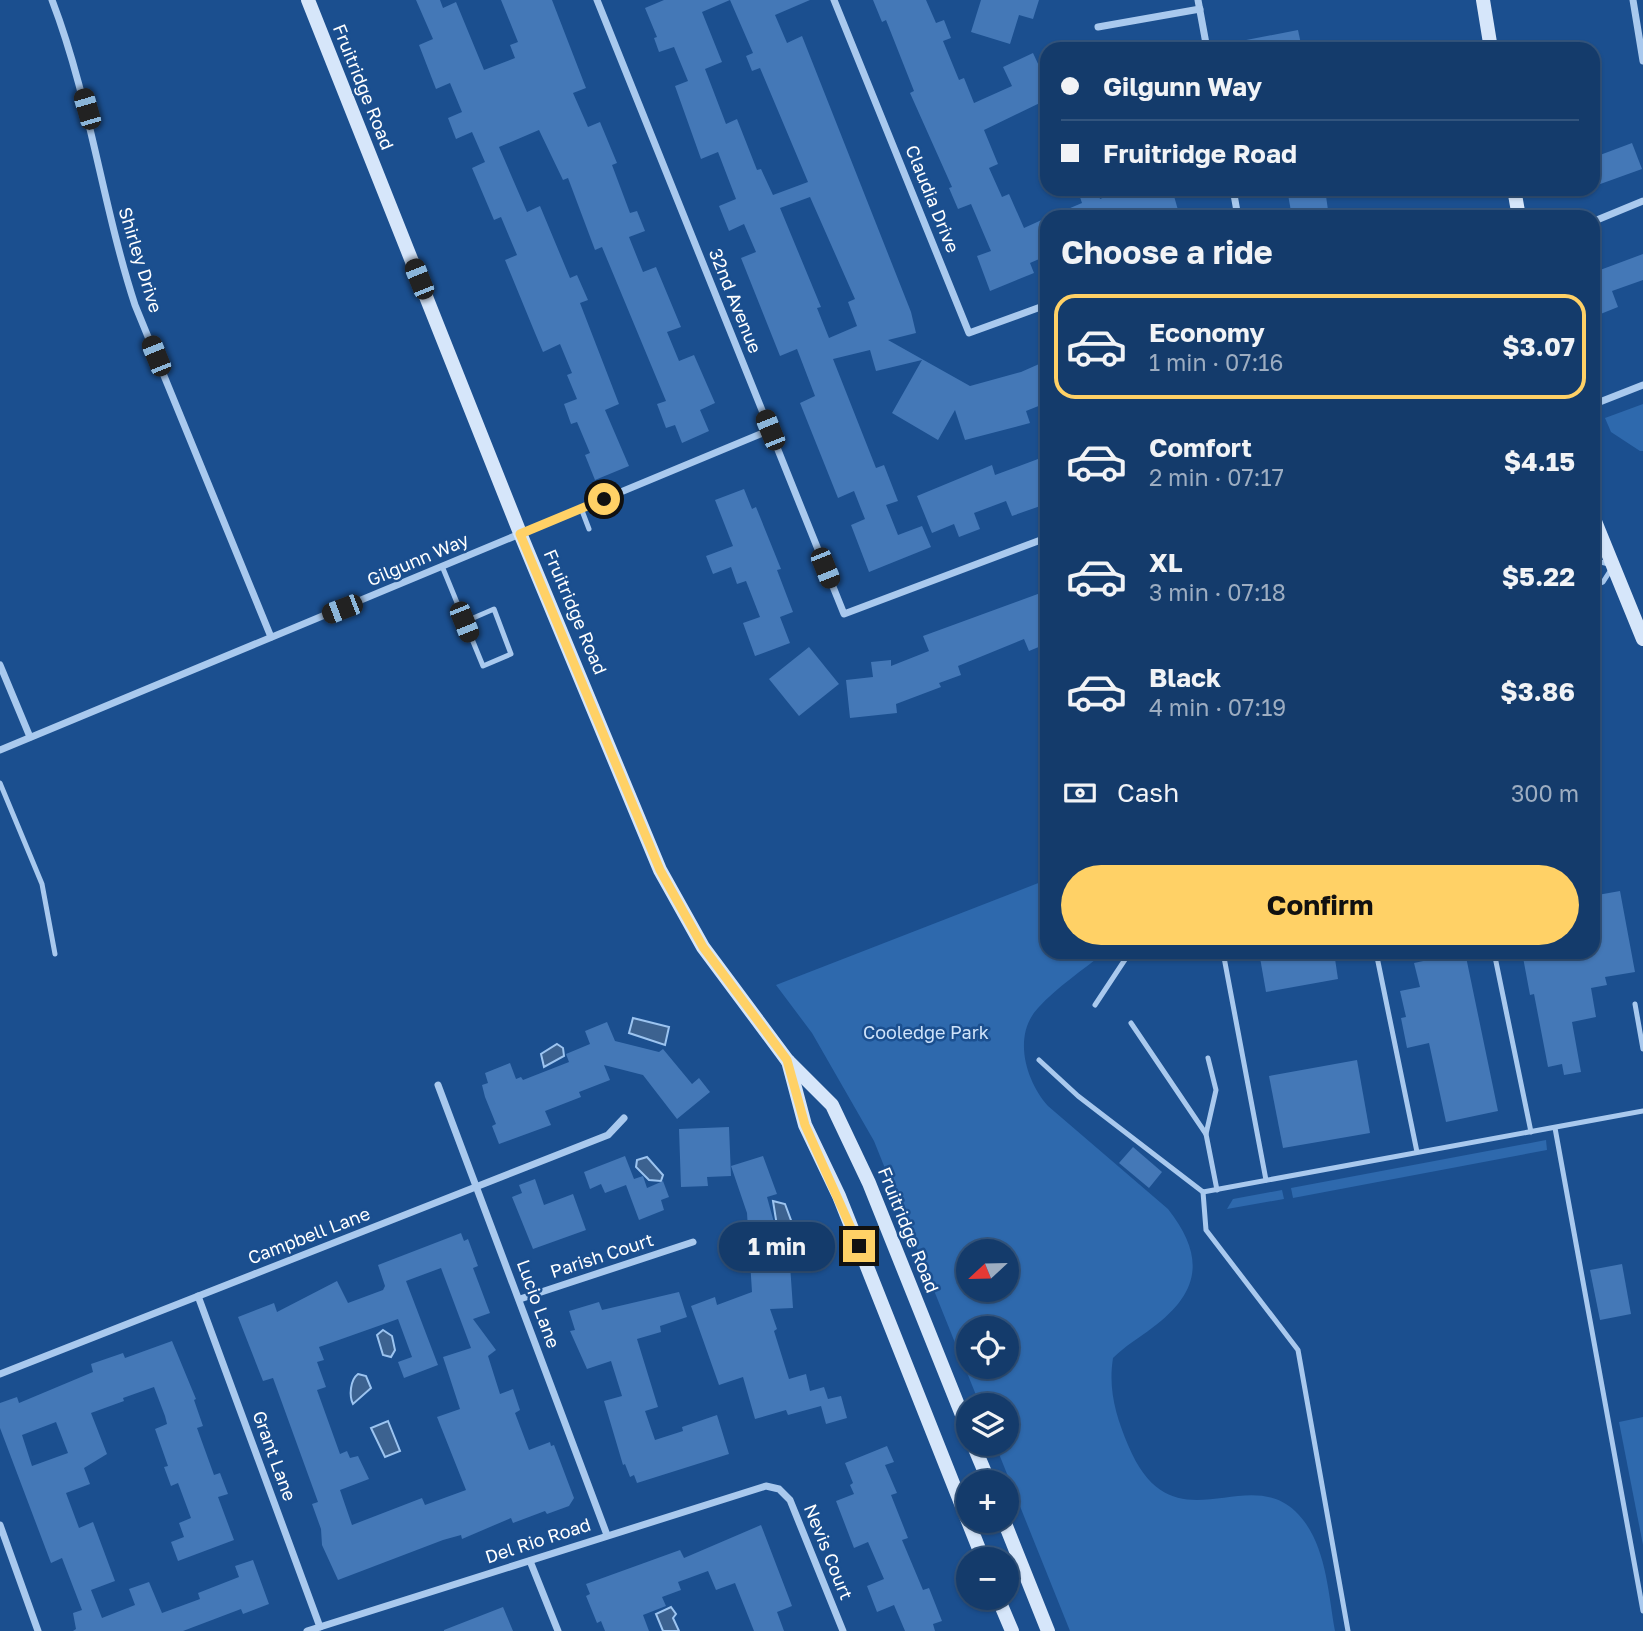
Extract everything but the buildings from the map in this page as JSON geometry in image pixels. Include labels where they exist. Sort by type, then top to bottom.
[{"type":"main road","name":"Fruitridge Road","points":[[308,0],[520,534],[662,874],[703,947],[787,1060],[832,1105],[869,1183],[956,1400]]},
{"type":"main road","points":[[1483,0],[1490,42]]},
{"type":"main road","points":[[1600,535],[1643,639]]},
{"type":"main road","name":"Fruitridge Road","points":[[787,1060],[805,1125],[839,1196],[978,1547]]},
{"type":"main road","points":[[1009,1533],[1048,1631]]},
{"type":"main road","points":[[1003,1610],[1012,1631]]},
{"type":"street","name":"Shirley Drive","points":[[52,0],[70,46],[87,109],[115,240],[135,305],[271,637]]},
{"type":"street","name":"32nd Avenue","points":[[597,0],[844,614],[1040,540]]},
{"type":"street","name":"Claudia Drive","points":[[834,0],[969,333],[1040,307]]},
{"type":"street","points":[[1198,0],[1206,42]]},
{"type":"street","points":[[1633,0],[1643,61]]},
{"type":"street","points":[[1098,27],[1199,9]]},
{"type":"street","points":[[1600,219],[1643,201]]},
{"type":"street","points":[[1600,402],[1643,386]]},
{"type":"street","name":"Gilgunn Way","points":[[0,750],[770,430]]},
{"type":"street","points":[[0,665],[30,737]]},
{"type":"street","name":"Lucio Lane","points":[[438,1085],[607,1535]]},
{"type":"street","name":"Campbell Lane","points":[[0,1374],[608,1135],[624,1118]]},
{"type":"street","name":"Parish Court","points":[[520,1299],[694,1242]]},
{"type":"street","name":"Grant Lane","points":[[198,1296],[320,1627]]},
{"type":"street","name":"Del Rio Road","points":[[307,1631],[765,1486],[779,1489]]},
{"type":"street","name":"Nevis Court","points":[[779,1489],[795,1510],[843,1631]]},
{"type":"street","points":[[0,1525],[38,1631]]},
{"type":"street","points":[[530,1561],[558,1631]]},
{"type":"lane","points":[[581,508],[589,529]]},
{"type":"lane","points":[[1600,562],[1612,566],[1600,583]]},
{"type":"lane","points":[[442,566],[464,622],[482,666],[511,654],[494,610],[464,622]]},
{"type":"lane","points":[[0,783],[42,884],[55,954]]},
{"type":"lane","points":[[1095,1005],[1125,959]]},
{"type":"lane","points":[[1224,959],[1266,1181]]},
{"type":"lane","points":[[1377,959],[1417,1152]]},
{"type":"lane","points":[[1495,959],[1531,1132]]},
{"type":"lane","points":[[1635,1004],[1643,1049]]},
{"type":"lane","points":[[1131,1023],[1206,1134],[1217,1190]]},
{"type":"lane","points":[[1206,1134],[1216,1090],[1208,1058]]},
{"type":"lane","points":[[1039,1060],[1078,1096],[1203,1192],[1643,1111]]},
{"type":"lane","points":[[1556,1128],[1643,1611]]},
{"type":"lane","points":[[1203,1192],[1206,1230],[1297,1350],[1348,1631]]},
{"type":"green space","points":[[1643,404],[1643,451],[1640,451],[1611,432],[1605,418]]},
{"type":"green space","name":"Cooledge Park","points":[[1040,882],[1040,959],[1096,959],[1053,993],[1030,1019],[1024,1045],[1028,1071],[1048,1106],[1168,1209],[1188,1242],[1192,1258],[1192,1273],[1180,1301],[1152,1328],[1113,1358],[1112,1392],[1128,1445],[1146,1476],[1165,1493],[1186,1499],[1253,1495],[1275,1499],[1295,1511],[1313,1536],[1319,1551],[1335,1631],[1070,1631],[1019,1504],[1019,1470],[1005,1470],[1000,1456],[1019,1456],[1019,1393],[975,1393],[970,1379],[1019,1379],[1019,1316],[956,1316],[956,1345],[874,1141],[812,1033],[776,985]]},
{"type":"green space","points":[[1546,1140],[1547,1150],[1293,1198],[1291,1188]]},
{"type":"green space","points":[[1282,1190],[1284,1199],[1227,1209],[1233,1199]]},
{"type":"green space","points":[[1643,1417],[1643,1545],[1619,1422]]},
{"type":"shaded area","points":[[633,1018],[669,1027],[665,1045],[629,1033]]},
{"type":"shaded area","points":[[557,1044],[563,1048],[564,1056],[544,1067],[541,1054]]},
{"type":"shaded area","points":[[647,1157],[663,1175],[661,1181],[649,1180],[636,1167],[637,1160]]},
{"type":"shaded area","points":[[773,1201],[785,1204],[792,1223],[786,1228],[777,1226]]},
{"type":"shaded area","points":[[383,1330],[392,1336],[395,1350],[391,1357],[383,1355],[377,1335]]},
{"type":"shaded area","points":[[358,1374],[366,1376],[371,1388],[353,1404],[351,1388]]},
{"type":"shaded area","points":[[388,1421],[400,1451],[385,1457],[371,1428]]},
{"type":"shaded area","points":[[671,1607],[676,1614],[673,1618],[679,1631],[663,1631],[656,1614]]},
{"type":"route","points":[[604,499],[520,534],[588,690],[660,870],[703,947],[787,1060],[805,1125],[839,1196],[859,1246]]}]
